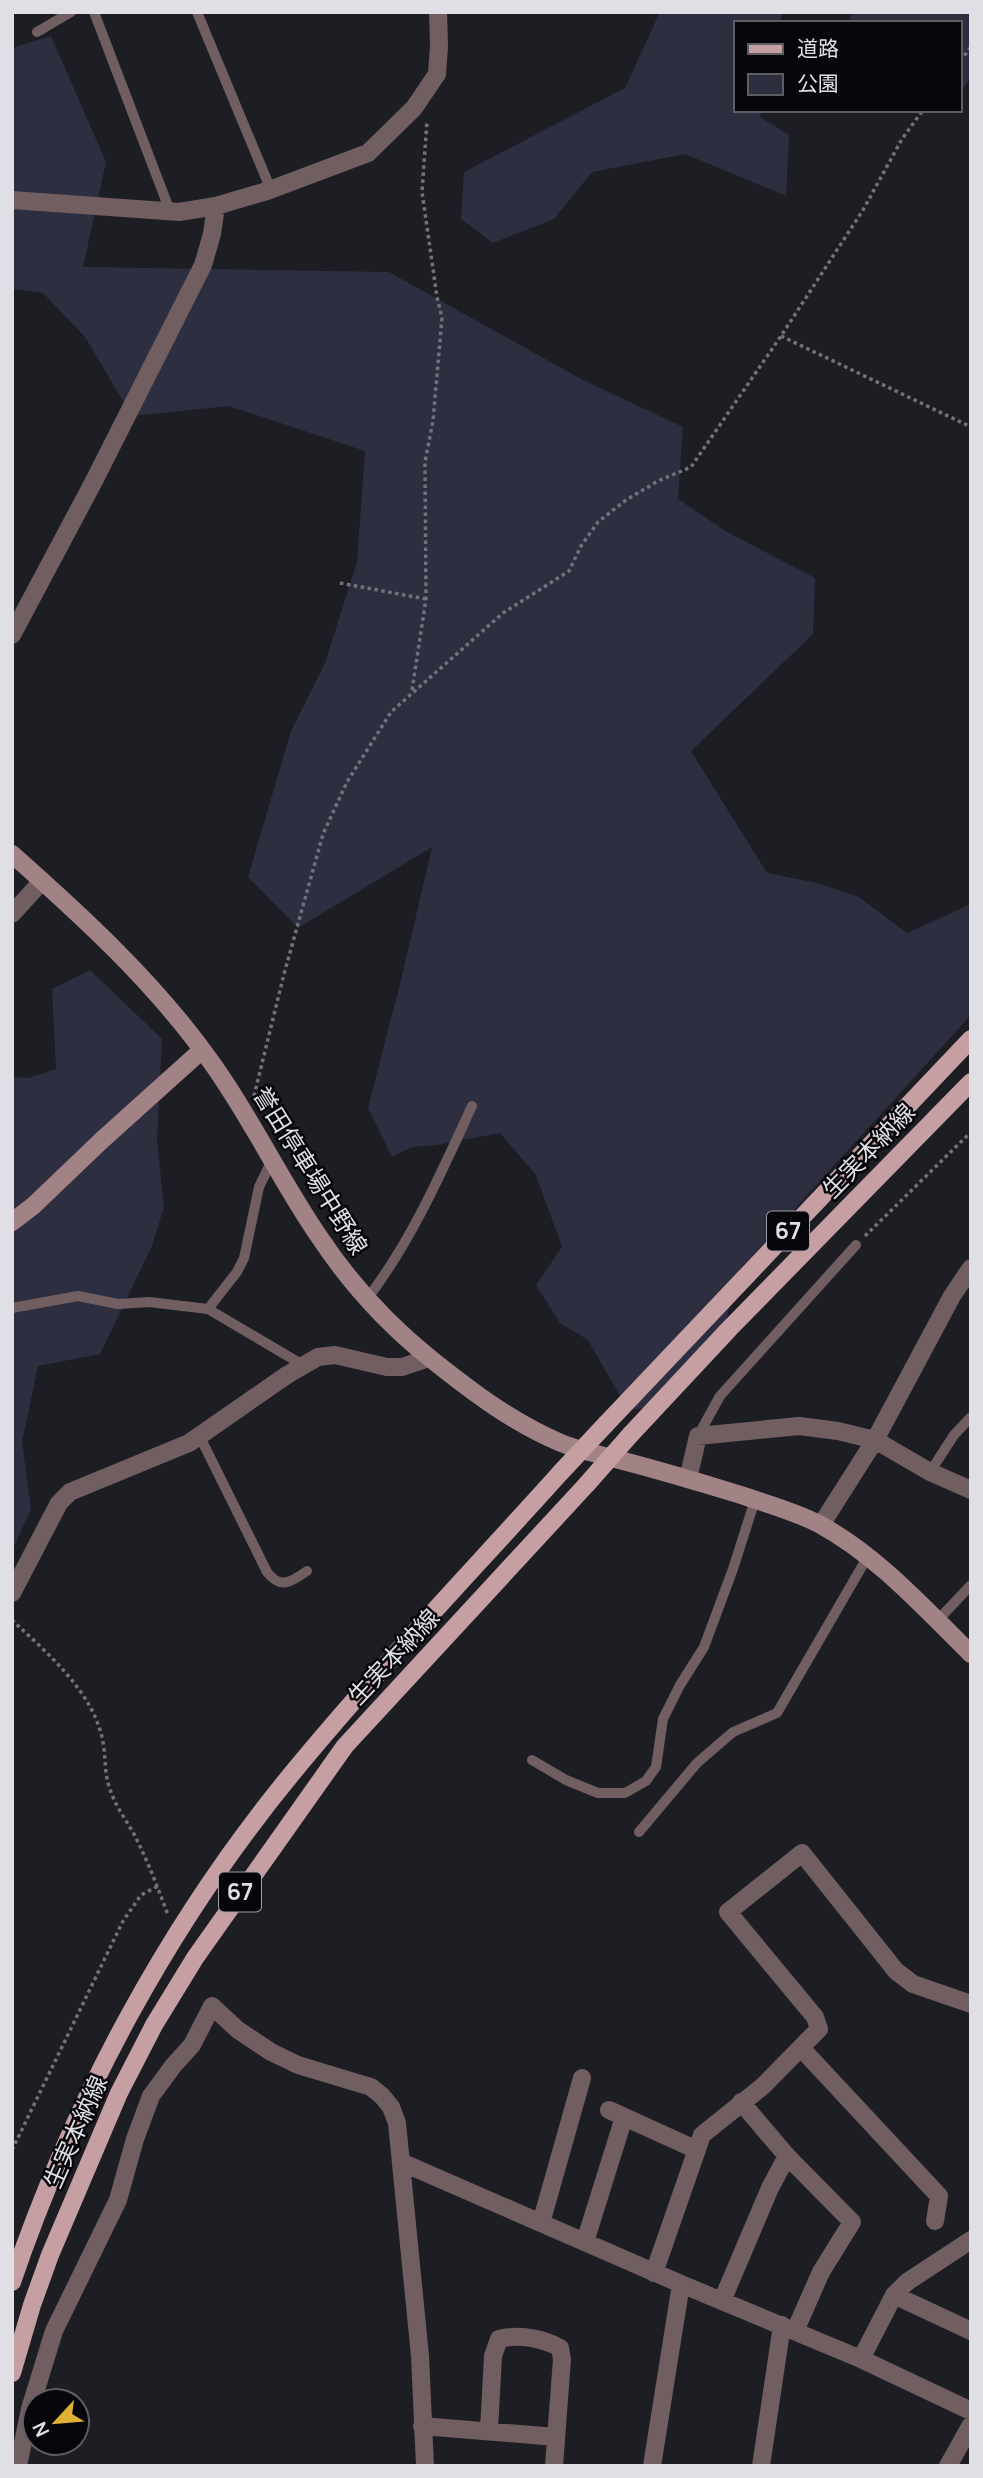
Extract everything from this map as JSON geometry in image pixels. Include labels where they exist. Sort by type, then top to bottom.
[{"type":"main road","name":"誉田停車場中野線","points":[[12,855],[79,913],[147,983],[202,1050],[249,1119],[316,1233],[343,1271],[429,1358],[514,1419],[563,1444],[791,1511],[821,1525],[868,1556],[971,1654]]},
{"type":"main road","name":"生実本納線","points":[[12,2282],[29,2232],[55,2172],[136,2001],[219,1871],[293,1772],[561,1472],[971,1039]]},
{"type":"main road","points":[[12,1222],[33,1206],[202,1050]]},
{"type":"main road","name":"生実本納線","points":[[12,2373],[50,2255],[113,2105],[154,2025],[195,1958],[345,1746],[730,1328],[971,1082]]},
{"type":"street","points":[[12,200],[170,211],[216,206],[271,190],[368,153],[414,108],[437,74],[438,12]]},
{"type":"street","points":[[12,635],[94,481],[203,265],[212,234],[216,206]]},
{"type":"street","points":[[12,914],[42,881]]},
{"type":"street","points":[[821,1525],[875,1440],[952,1296],[971,1268]]},
{"type":"street","points":[[12,1593],[59,1503],[70,1492],[189,1443],[318,1357],[335,1355],[387,1367],[402,1367],[429,1358]]},
{"type":"street","points":[[688,1479],[698,1436],[799,1426],[875,1440],[930,1472],[971,1490]]},
{"type":"street","points":[[654,2273],[702,2135],[763,2086],[819,2029],[815,2017],[728,1912],[802,1853],[896,1970],[913,1984],[971,2004]]},
{"type":"street","points":[[18,2466],[30,2409],[54,2331],[118,2200],[135,2139],[151,2096],[192,2045],[212,2006],[237,2030],[271,2052],[298,2065],[358,2082],[382,2096],[391,2107],[397,2123],[420,2356],[425,2466]]},
{"type":"street","points":[[802,2048],[939,2196],[935,2221]]},
{"type":"street","points":[[541,2223],[582,2078]]},
{"type":"street","points":[[741,2102],[788,2156],[852,2222],[788,2328],[761,2466]]},
{"type":"street","points":[[585,2242],[617,2114],[697,2150]]},
{"type":"street","points":[[722,2301],[769,2188],[788,2156]]},
{"type":"street","points":[[401,2162],[654,2273],[861,2359],[971,2411]]},
{"type":"street","points":[[861,2359],[894,2295],[907,2282],[963,2253],[971,2240]]},
{"type":"street","points":[[652,2466],[681,2284]]},
{"type":"street","points":[[894,2295],[971,2330]]},
{"type":"street","points":[[489,2430],[493,2356],[499,2339],[511,2336],[549,2342],[560,2348],[562,2359],[554,2466]]},
{"type":"street","points":[[948,2466],[971,2425]]},
{"type":"street","points":[[422,2426],[556,2437]]},
{"type":"lane","points":[[37,32],[71,12]]},
{"type":"lane","points":[[94,12],[170,211]]},
{"type":"lane","points":[[197,12],[271,190]]},
{"type":"lane","points":[[368,1299],[387,1273],[427,1204],[472,1106]]},
{"type":"lane","points":[[208,1309],[237,1272],[244,1258],[258,1187],[272,1159]]},
{"type":"lane","points":[[698,1436],[720,1396],[856,1245]]},
{"type":"lane","points":[[12,1308],[78,1296],[118,1304],[149,1302],[208,1309],[303,1365]]},
{"type":"lane","points":[[930,1472],[954,1435],[971,1417]]},
{"type":"lane","points":[[199,1435],[267,1572],[274,1581],[293,1581],[307,1571]]},
{"type":"lane","points":[[532,1760],[566,1780],[598,1793],[625,1793],[646,1781],[656,1767],[663,1719],[704,1647],[755,1500]]},
{"type":"lane","points":[[639,1832],[697,1763],[733,1732],[777,1713],[868,1556]]},
{"type":"lane","points":[[937,1621],[971,1585]]},
{"type":"path","points":[[412,692],[426,599],[425,463],[433,421],[442,318],[422,192],[430,110]]},
{"type":"path","points":[[249,1119],[284,974],[323,834],[334,806],[391,712],[503,613],[569,571],[581,546],[597,523],[626,500],[658,481],[691,467],[863,210],[902,139],[922,112]]},
{"type":"path","points":[[781,336],[971,427]]},
{"type":"path","points":[[340,583],[426,599]]},
{"type":"path","points":[[856,1245],[971,1132]]},
{"type":"path","points":[[12,1620],[44,1650],[94,1712],[103,1742],[110,1791],[136,1838],[170,1920]]},
{"type":"path","points":[[12,2150],[123,1922],[141,1895],[158,1886]]},
{"type":"green space","points":[[660,12],[782,12],[780,21],[734,21],[734,112],[761,112],[760,117],[789,135],[786,196],[685,154],[592,172],[554,219],[493,243],[461,219],[464,172],[625,88]]},
{"type":"green space","points":[[853,12],[971,12],[971,78],[962,89],[962,21],[849,21]]},
{"type":"green space","points":[[51,36],[106,162],[83,267],[389,272],[581,379],[683,427],[678,499],[727,532],[815,578],[813,634],[691,751],[767,873],[817,883],[859,897],[907,933],[971,904],[971,1015],[739,1270],[720,1344],[666,1406],[628,1410],[588,1340],[560,1323],[536,1285],[562,1247],[536,1175],[500,1133],[412,1147],[392,1157],[368,1108],[432,847],[298,928],[248,877],[291,731],[325,663],[357,562],[365,451],[229,406],[132,416],[85,337],[43,293],[12,289],[12,48]]},
{"type":"green space","points":[[90,970],[162,1039],[157,1140],[164,1207],[152,1246],[100,1354],[38,1366],[22,1442],[31,1509],[12,1551],[12,1077],[28,1078],[56,1069],[52,989]]}]
